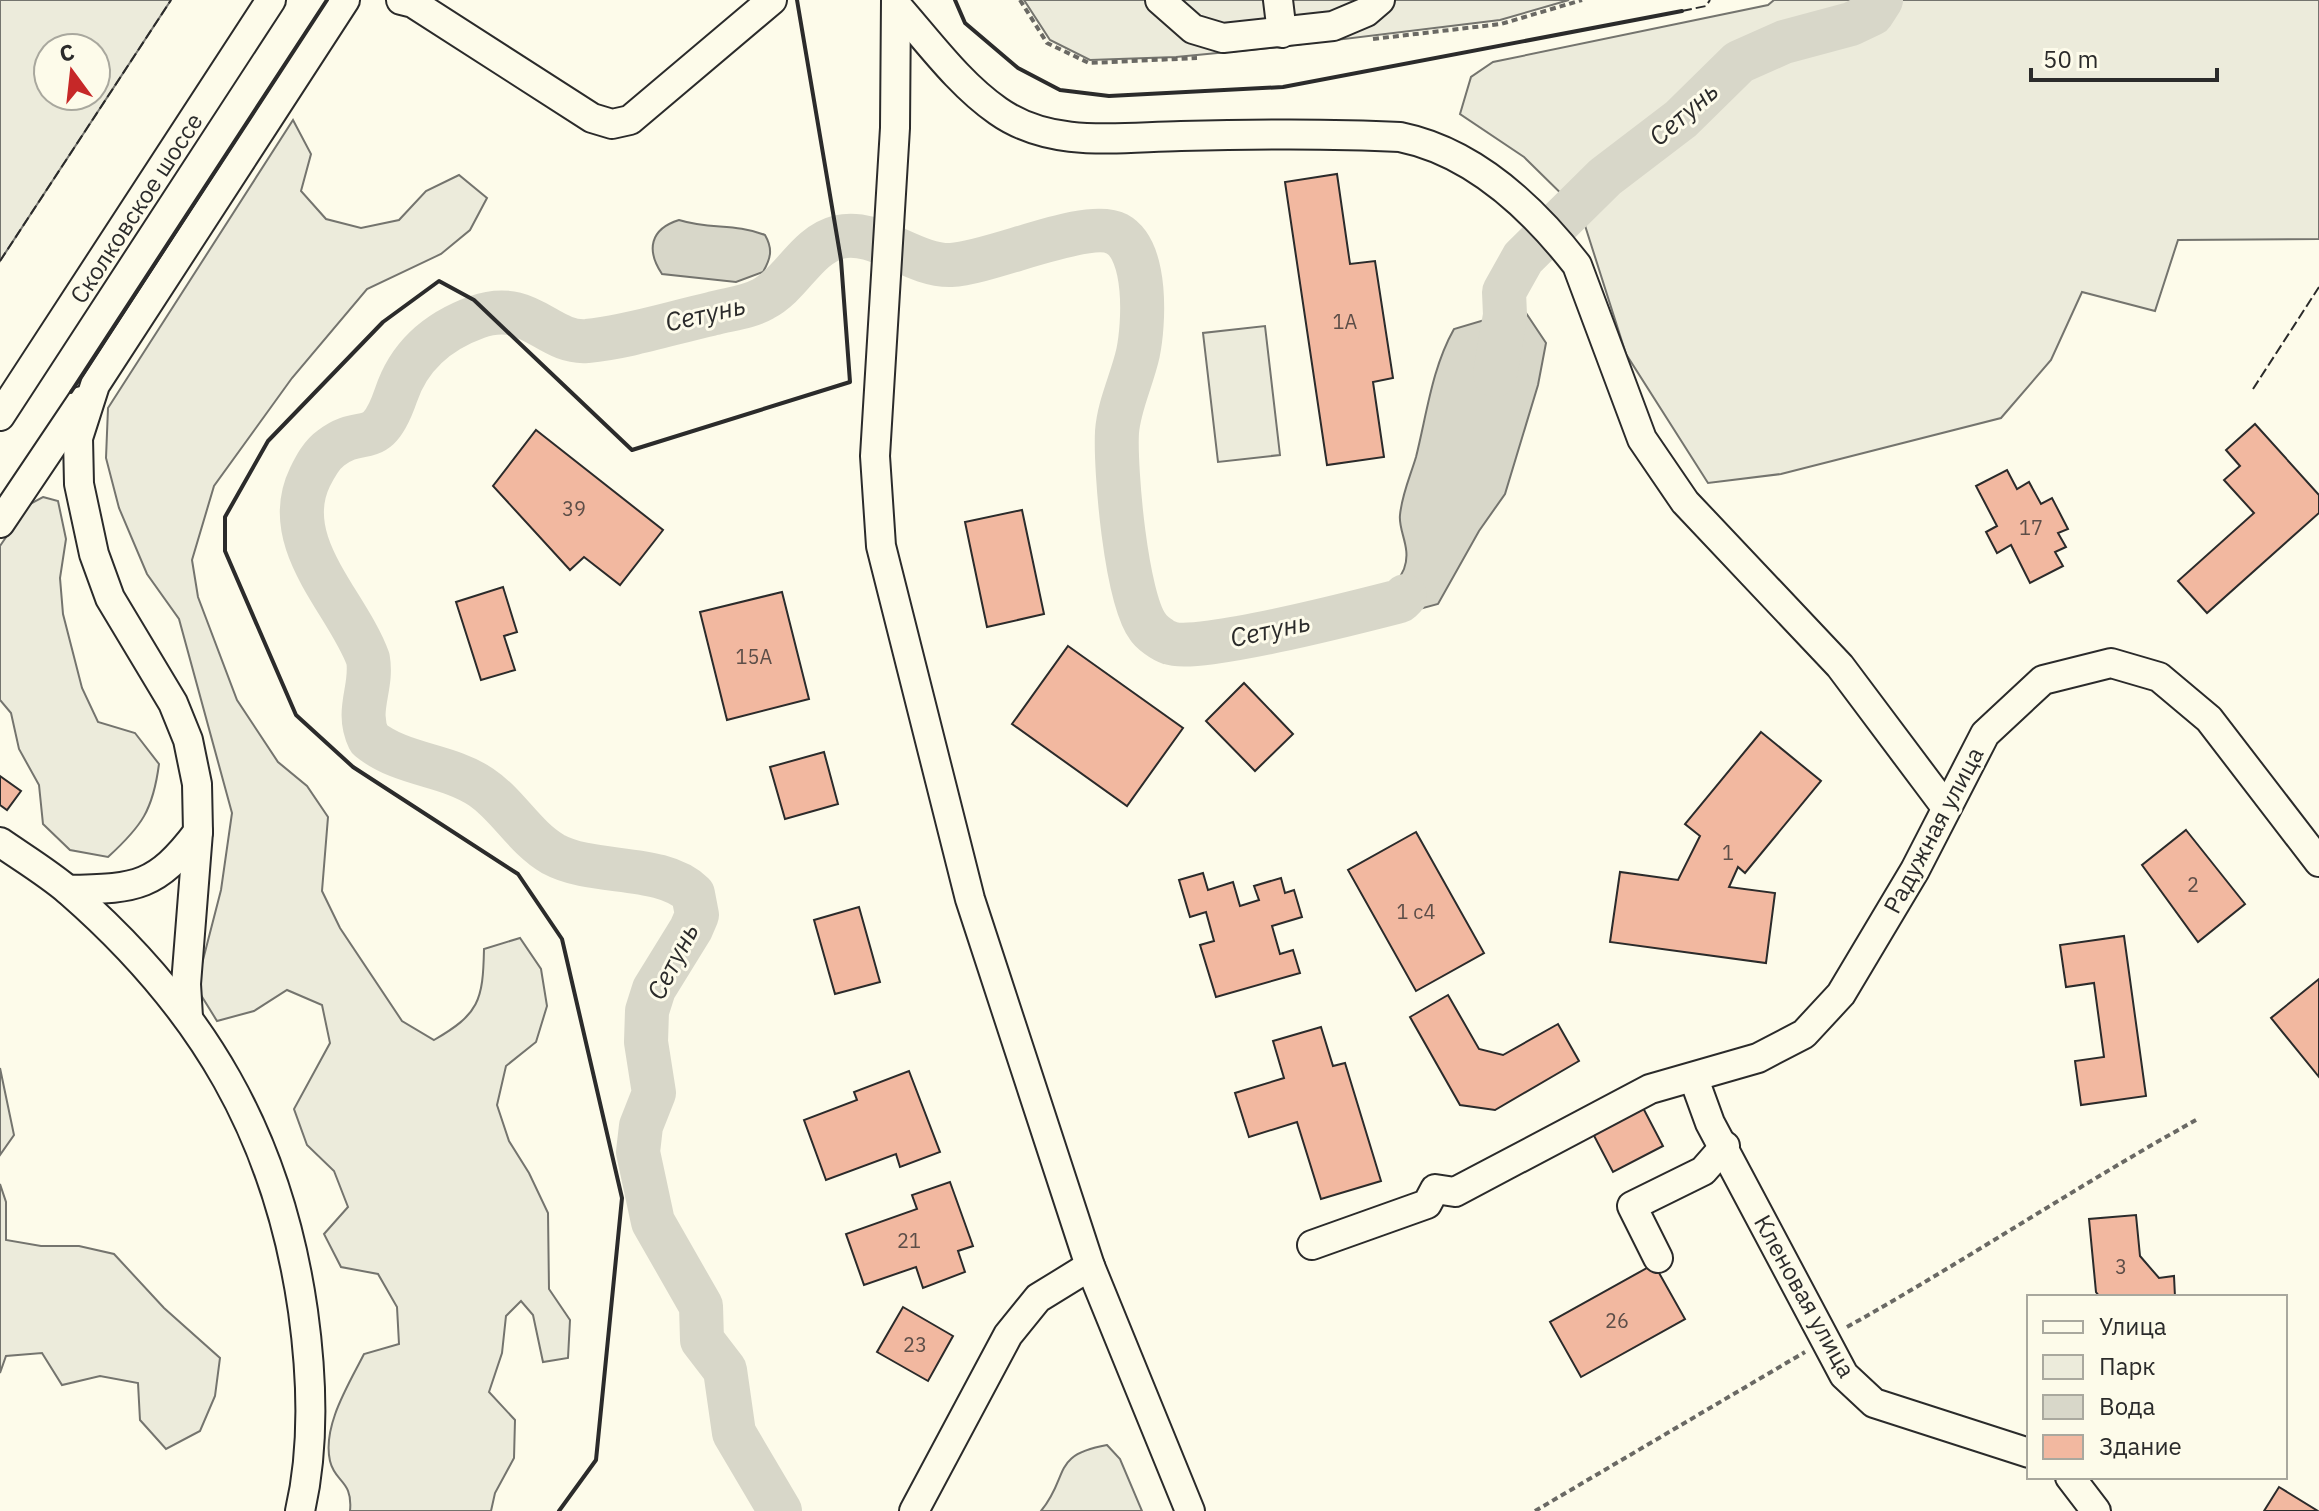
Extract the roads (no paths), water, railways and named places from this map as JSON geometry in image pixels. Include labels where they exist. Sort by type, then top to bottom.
[{"type":"street","name":"Сколковское шоссе","points":[[0,416],[271,0]]},
{"type":"street","points":[[401,0],[413,3],[592,118],[612,124],[630,120],[772,0]]},
{"type":"street","points":[[1160,0],[1181,21],[1207,35],[1241,38],[1333,26],[1366,12],[1380,0]]},
{"type":"street","points":[[1278,0],[1282,33]]},
{"type":"street","points":[[896,3],[890,197],[875,456],[881,546],[970,899],[1090,1266],[1190,1511]]},
{"type":"street","points":[[896,3],[972,90],[1000,113],[1052,134],[1101,139],[1180,136],[1400,137],[1434,144],[1496,181],[1516,198],[1577,265],[1642,439],[1685,502],[1840,666],[1945,806]]},
{"type":"street","points":[[0,523],[347,5]]},
{"type":"street","points":[[95,385],[78,438],[79,484],[94,554],[110,598],[173,703],[188,740],[197,784],[198,832],[186,984],[188,1017]]},
{"type":"street","name":"Радужная улица","points":[[1312,1245],[1427,1204],[1435,1189],[1455,1192],[1650,1089],[1694,1079],[1758,1058],[1804,1034],[1841,994],[1915,870],[1945,806],[1985,734],[2043,680],[2111,663],[2159,677],[2209,719],[2319,862]]},
{"type":"street","points":[[68,890],[126,888],[150,879],[174,863],[198,832]]},
{"type":"street","points":[[0,842],[68,890],[134,954],[188,1017],[244,1107],[274,1181],[298,1278],[311,1367],[309,1434],[300,1511]]},
{"type":"street","name":"Кленовая улица","points":[[1694,1079],[1710,1123],[1725,1146],[1844,1375],[1874,1403],[2027,1452]]},
{"type":"street","points":[[1658,1258],[1632,1206],[1703,1171],[1725,1146]]},
{"type":"street","points":[[914,1511],[1008,1335],[1038,1298],[1090,1266]]},
{"type":"street","points":[[2072,1479],[2096,1511]]},
{"type":"water","points":[[679,220],[765,235],[770,254],[763,272],[736,282],[662,274],[654,257],[654,241],[662,229]]},
{"type":"water","points":[[1526,313],[1546,343],[1538,385],[1505,494],[1479,531],[1438,604],[1346,629],[1348,601],[1388,588],[1404,569],[1406,547],[1400,521],[1402,500],[1416,457],[1435,375],[1454,329],[1498,316]]},
{"type":"waterway","name":"Сетунь","points":[[1495,375],[1505,315],[1504,292],[1523,258],[1605,177],[1681,119],[1739,62],[1784,42],[1851,24],[1872,14],[1881,0]]},
{"type":"waterway","name":"Сетунь","points":[[780,1511],[734,1433],[725,1370],[702,1340],[701,1306],[653,1222],[638,1152],[641,1126],[654,1093],[646,1042],[647,1011],[654,989],[697,915],[693,894],[663,878],[587,865],[553,854],[533,839],[481,787],[468,779],[396,755],[369,739],[364,718],[368,659],[320,572],[309,549],[303,525],[302,501],[319,461],[342,441],[375,431],[389,413],[402,381],[417,357],[438,338],[477,317],[511,313],[573,340],[602,339],[757,302],[782,284],[817,248],[839,237],[867,238],[922,260],[951,265],[1062,236],[1103,231],[1117,234],[1127,243],[1139,271],[1142,307],[1140,340],[1120,412],[1117,450],[1128,563],[1140,612],[1150,629],[1170,643],[1213,642],[1318,621],[1400,601],[1405,596]]}]
